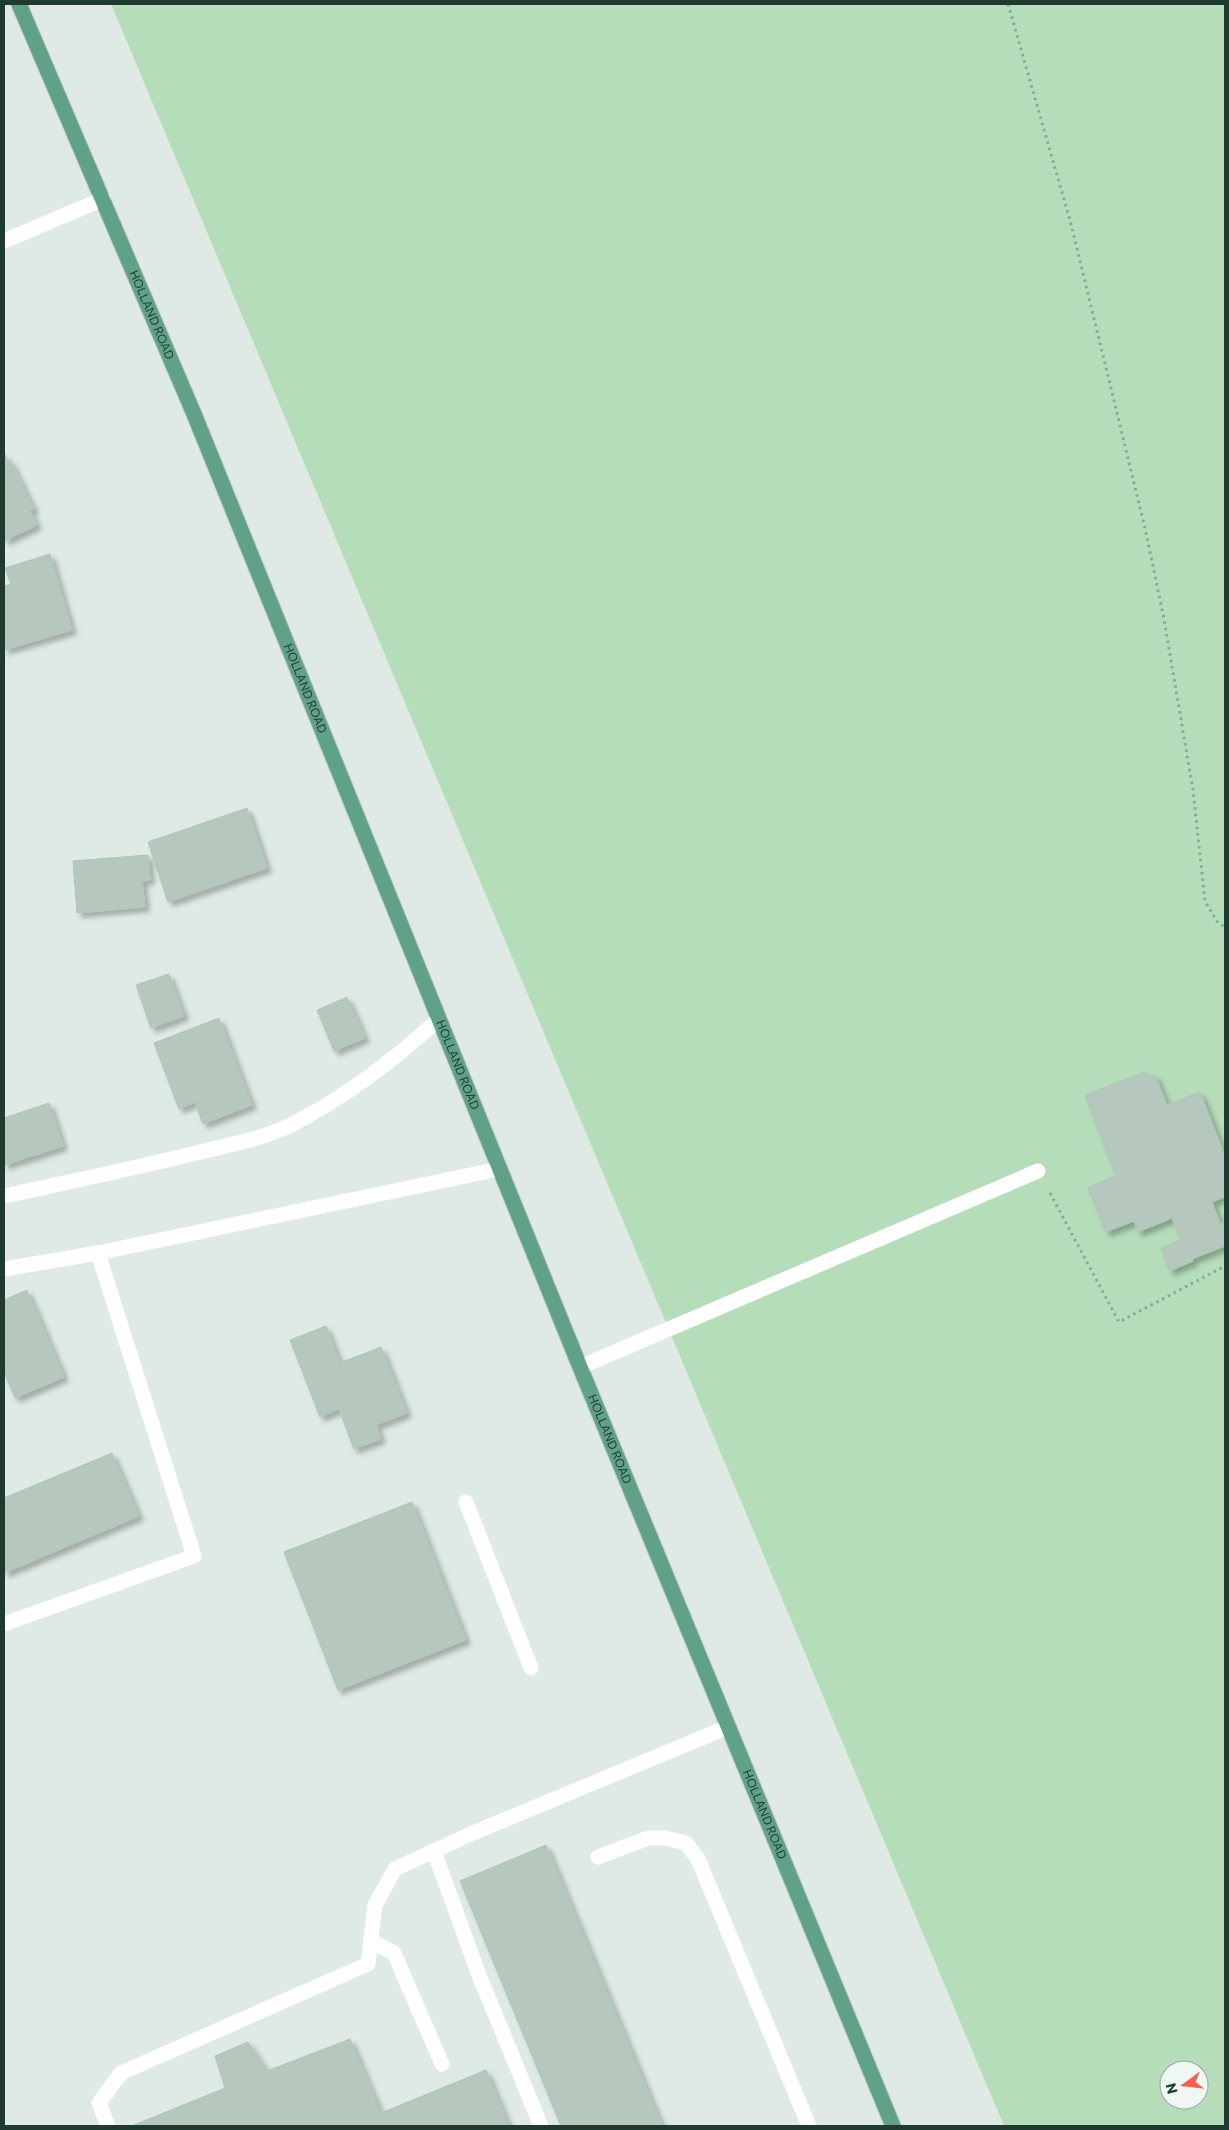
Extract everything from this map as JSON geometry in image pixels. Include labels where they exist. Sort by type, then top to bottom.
[{"type":"main road","name":"HOLLAND ROAD","points":[[19,4],[197,424],[499,1169],[893,2126]]},
{"type":"street","points":[[4,241],[103,199]]},
{"type":"street","points":[[4,1196],[153,1164],[255,1138],[289,1125],[347,1094],[400,1055],[439,1019]]},
{"type":"street","points":[[4,1269],[98,1253],[499,1169]]},
{"type":"street","points":[[580,1367],[1038,1171]]},
{"type":"street","points":[[4,1624],[194,1556],[98,1253]]},
{"type":"street","points":[[466,1502],[531,1668]]},
{"type":"street","points":[[108,2126],[99,2103],[121,2073],[368,1964],[375,1905],[395,1869],[728,1727]]},
{"type":"street","points":[[598,1857],[648,1838],[665,1838],[686,1843],[698,1859],[809,2126]]},
{"type":"street","points":[[434,1851],[479,1975],[541,2126]]},
{"type":"street","points":[[371,1941],[394,1953],[442,2064]]},
{"type":"path","points":[[1008,4],[1071,224],[1145,528],[1164,619],[1193,790],[1205,901],[1218,923],[1225,927]]},
{"type":"path","points":[[1038,1171],[1119,1322],[1225,1266]]},
{"type":"green space","points":[[111,4],[1225,4],[1225,2126],[1004,2126]]},
{"type":"building","points":[[4,453],[8,461],[10,460],[34,509],[30,511],[37,525],[4,541]]},
{"type":"building","points":[[50,554],[72,630],[4,650],[4,586],[11,584],[5,568]]},
{"type":"building","points":[[247,808],[267,868],[168,902],[148,842]]},
{"type":"building","points":[[148,855],[150,880],[142,881],[145,907],[77,913],[73,861]]},
{"type":"building","points":[[169,974],[184,1016],[151,1028],[136,985]]},
{"type":"building","points":[[347,997],[365,1038],[334,1051],[317,1010]]},
{"type":"building","points":[[219,1018],[252,1105],[203,1124],[195,1102],[179,1109],[154,1043]]},
{"type":"building","points":[[1145,1072],[1147,1078],[1155,1075],[1167,1105],[1200,1092],[1225,1156],[1225,1197],[1212,1202],[1220,1223],[1225,1222],[1225,1246],[1192,1259],[1193,1261],[1170,1271],[1161,1248],[1181,1240],[1172,1218],[1138,1232],[1134,1221],[1106,1232],[1088,1187],[1116,1176],[1085,1095]]},
{"type":"building","points":[[49,1103],[63,1146],[4,1165],[4,1118]]},
{"type":"building","points":[[27,1290],[64,1377],[15,1398],[4,1372],[4,1300]]},
{"type":"building","points":[[326,1326],[340,1363],[381,1347],[407,1413],[376,1425],[381,1439],[354,1449],[339,1409],[320,1417],[290,1340]]},
{"type":"building","points":[[112,1453],[139,1516],[4,1573],[4,1498]]},
{"type":"building","points":[[412,1502],[466,1640],[338,1690],[284,1552]]},
{"type":"building","points":[[546,1845],[662,2126],[561,2126],[460,1881]]},
{"type":"building","points":[[350,2039],[381,2113],[486,2070],[509,2126],[134,2125],[225,2088],[215,2056],[248,2042],[267,2071]]}]
